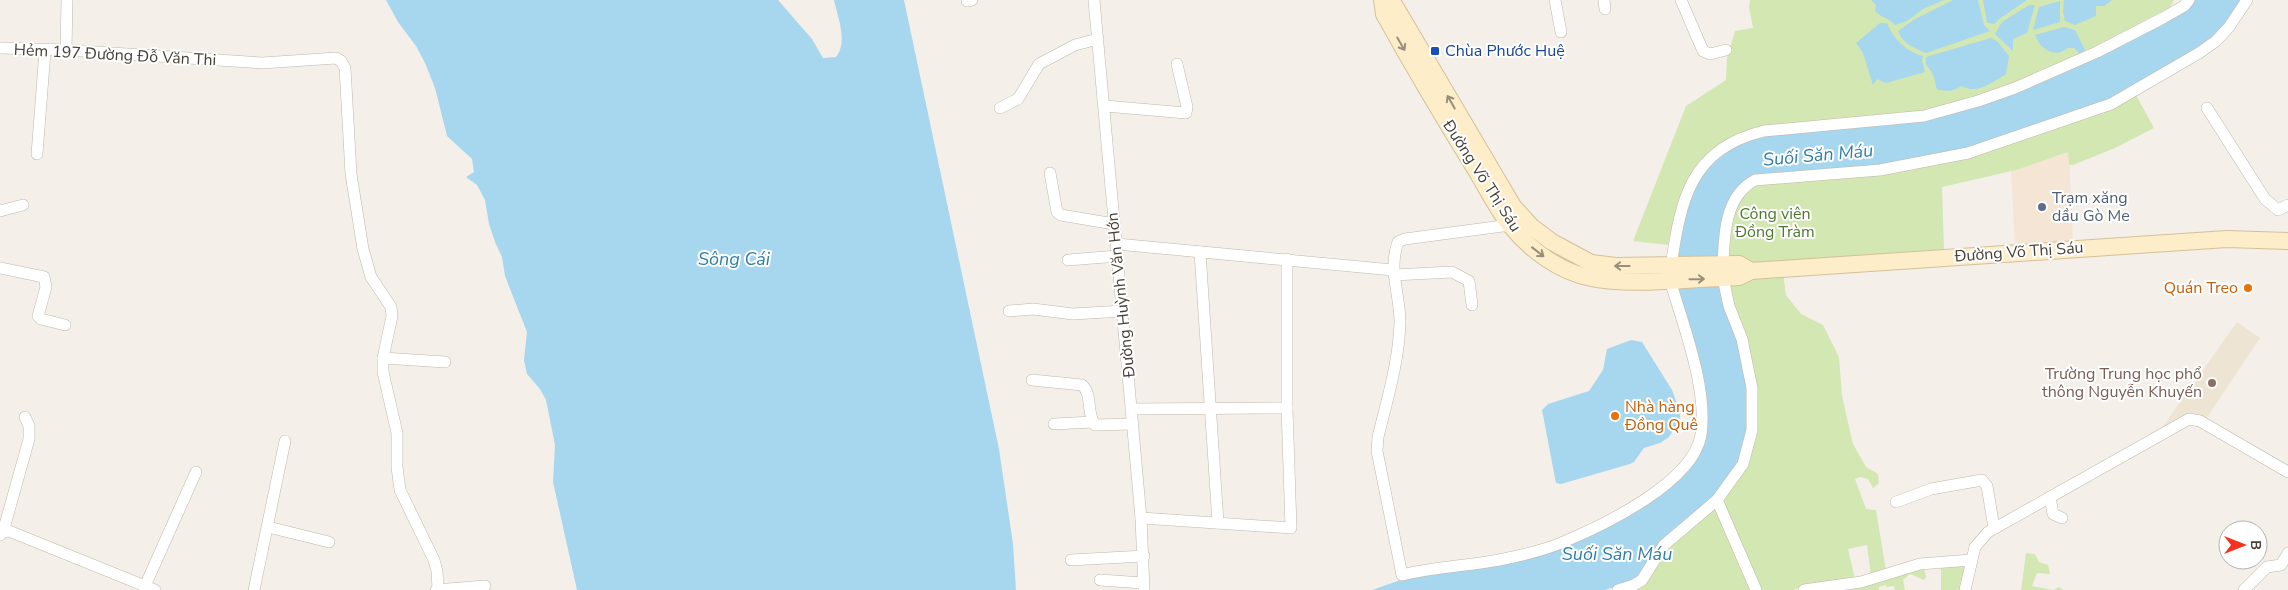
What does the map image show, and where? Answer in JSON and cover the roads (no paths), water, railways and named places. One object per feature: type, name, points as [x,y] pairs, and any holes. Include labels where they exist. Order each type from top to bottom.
[{"type":"main road","name":"Đường Võ Thị Sáu","points":[[1382,0],[1384,14],[1439,112],[1510,225],[1530,245],[1563,269],[1590,278],[1618,281],[1670,273],[1723,271],[1740,264],[1751,271],[2217,240],[2288,241]]},
{"type":"main road","name":"Đường Võ Thị Sáu","points":[[1387,0],[1395,6],[1513,206],[1532,227],[1564,250],[1591,263],[1670,273]]},
{"type":"street","points":[[66,50],[67,0]]},
{"type":"street","name":"Đường Huỳnh Văn Hớn","points":[[1094,0],[1132,409],[1144,556],[1144,586]]},
{"type":"street","points":[[1555,0],[1561,32]]},
{"type":"street","points":[[1681,0],[1703,50],[1710,54],[1726,50]]},
{"type":"street","points":[[1510,225],[1398,242],[1395,250],[1394,272],[1400,321],[1399,341],[1378,437],[1377,451],[1402,575],[1500,560],[1560,544],[1601,524],[1642,500],[1670,480],[1694,453],[1700,437],[1701,401],[1698,382],[1670,273],[1677,222],[1683,201],[1699,172],[1723,146],[1748,135],[1764,131],[1924,116],[1978,101],[2015,88],[2098,52],[2163,18],[2184,6],[2190,0]]},
{"type":"street","points":[[1618,590],[1634,585],[1642,580],[1664,545],[1717,500],[1743,464],[1752,430],[1753,412],[1746,353],[1739,328],[1729,306],[1723,271],[1725,233],[1732,206],[1738,193],[1748,184],[1764,178],[1896,168],[1968,153],[2111,104],[2199,53],[2216,41],[2230,27],[2247,0]]},
{"type":"street","points":[[1000,108],[1018,99],[1039,64],[1075,45],[1098,38]]},
{"type":"street","name":"Hẻm 197 Đường Đỗ Văn Thi","points":[[0,48],[45,51],[66,50],[230,62],[282,63],[336,58],[341,61],[344,68],[351,174],[363,249],[371,277],[392,307],[392,316],[383,358]]},
{"type":"street","points":[[37,154],[45,51]]},
{"type":"street","points":[[1105,106],[1186,113],[1187,108],[1177,64]]},
{"type":"street","points":[[2207,108],[2265,199],[2278,210],[2288,205]]},
{"type":"street","points":[[1050,172],[1057,212],[1061,215],[1114,224]]},
{"type":"street","points":[[0,211],[23,205]]},
{"type":"street","points":[[1117,244],[1288,259],[1394,272],[1457,274],[1469,281],[1472,305]]},
{"type":"street","points":[[1200,252],[1218,523]]},
{"type":"street","points":[[1068,260],[1118,256]]},
{"type":"street","points":[[1141,518],[1291,528],[1288,408],[1288,259]]},
{"type":"street","points":[[0,268],[44,277],[46,286],[38,316],[41,319],[65,325]]},
{"type":"street","points":[[1009,310],[1033,308],[1073,314],[1123,311]]},
{"type":"street","points":[[445,362],[383,358],[385,386],[397,432],[397,467],[400,490],[434,560],[438,571],[437,590],[485,586]]},
{"type":"street","points":[[1032,380],[1082,385],[1088,395],[1093,422]]},
{"type":"street","points":[[1132,409],[1288,408]]},
{"type":"street","points":[[2,533],[29,439],[29,426],[25,417]]},
{"type":"street","points":[[1965,590],[1977,542],[1994,528],[2190,419],[2200,421],[2288,472]]},
{"type":"street","points":[[1054,424],[1093,422],[1100,426],[1133,424]]},
{"type":"street","points":[[254,590],[285,441]]},
{"type":"street","points":[[2,533],[9,531],[150,588],[196,472]]},
{"type":"street","points":[[1896,502],[1938,487],[1982,480],[1987,486],[1994,528]]},
{"type":"street","points":[[2050,497],[2053,514],[2062,518]]},
{"type":"street","points":[[1717,500],[1756,590]]},
{"type":"street","points":[[268,527],[329,542]]},
{"type":"street","points":[[2244,590],[2267,567],[2281,565],[2288,553]]},
{"type":"street","points":[[1072,560],[1144,556]]},
{"type":"street","points":[[1804,590],[1861,582],[1920,564],[1971,560]]},
{"type":"street","points":[[1100,580],[1144,586]]},
{"type":"water","name":"Sông Cái","points":[[386,0],[778,0],[812,39],[823,58],[836,57],[840,51],[842,37],[834,0],[904,0],[999,449],[1013,544],[1016,590],[577,590],[553,482],[555,445],[546,400],[540,389],[527,374],[524,360],[527,332],[505,276],[502,257],[489,224],[485,200],[477,185],[466,177],[474,172],[472,159],[447,136],[435,88],[425,63]]},
{"type":"water","points":[[1871,0],[1944,0],[1923,9],[1907,21],[1895,25],[1875,11],[1876,5]]},
{"type":"water","points":[[1953,0],[1978,0],[1984,25],[1990,31],[1926,53],[1913,47],[1900,35],[1898,31],[1915,19]]},
{"type":"water","points":[[1983,0],[2027,0],[1994,24],[1987,23]]},
{"type":"water","points":[[2064,0],[2112,0],[2104,6],[2096,6],[2096,16],[2075,25],[2065,21],[2063,12]]},
{"type":"water","name":"Suối Săn Máu","points":[[2195,0],[2242,0],[2236,12],[2213,38],[2114,99],[1987,144],[1897,163],[1739,185],[1728,204],[1723,222],[1735,329],[1746,378],[1748,429],[1739,462],[1729,479],[1633,581],[1605,590],[1372,590],[1412,576],[1500,564],[1644,504],[1704,438],[1674,271],[1687,202],[1709,165],[1725,150],[1765,135],[1891,125],[1924,121],[1945,115],[2186,9]]},
{"type":"water","points":[[2060,1],[2060,22],[2033,30],[2039,7]]},
{"type":"water","points":[[2029,5],[2035,5],[2027,33],[2013,39],[2013,51],[1995,34],[2002,22]]},
{"type":"water","points":[[1880,23],[1887,23],[1901,44],[1923,56],[1922,61],[1925,72],[1886,83],[1877,79],[1873,85],[1863,53],[1856,43]]},
{"type":"water","points":[[2064,27],[2075,30],[2085,50],[2081,55],[2074,48],[2068,48],[2058,53],[2048,51],[2040,44],[2035,35]]},
{"type":"water","points":[[1991,38],[1997,41],[2009,56],[2006,74],[1990,84],[1979,88],[1974,89],[1962,86],[1951,91],[1938,90],[1932,72],[1927,65],[1926,57]]},
{"type":"water","points":[[1631,340],[1642,342],[1672,390],[1680,412],[1680,419],[1669,437],[1660,443],[1644,448],[1634,462],[1561,484],[1556,483],[1542,410],[1548,404],[1589,391],[1603,370],[1607,349]]},
{"type":"place","name":"Chùa Phước Huệ","points":[[1435,51]]},
{"type":"place","name":"Trạm xăng dầu Gò Me","points":[[2042,207]]},
{"type":"place","name":"Quán Treo","points":[[2248,288]]},
{"type":"place","name":"Trường Trung học phổ thông Nguyễn Khuyến","points":[[2212,383]]},
{"type":"place","name":"Nhà hàng Đồng Quê","points":[[1615,416]]},
{"type":"park label","name":"Công viên Đồng Tràm","points":[[1775,223]]}]
